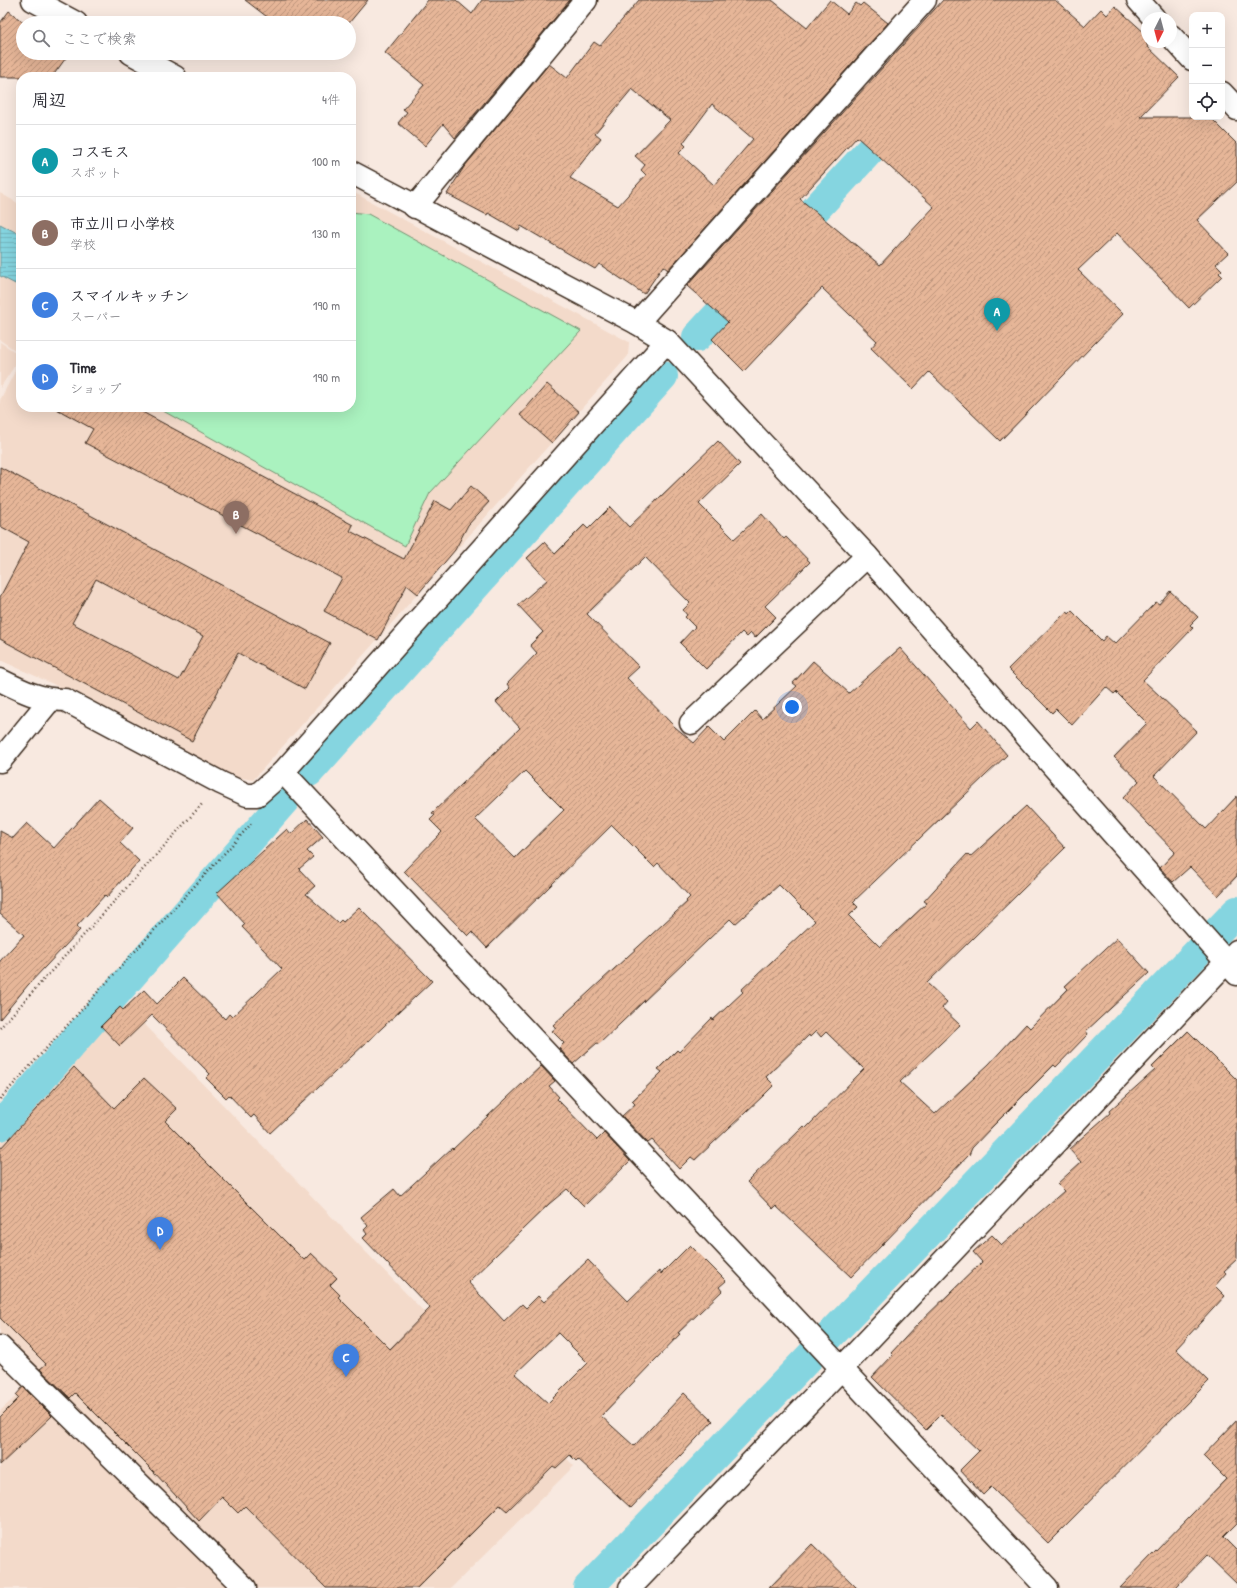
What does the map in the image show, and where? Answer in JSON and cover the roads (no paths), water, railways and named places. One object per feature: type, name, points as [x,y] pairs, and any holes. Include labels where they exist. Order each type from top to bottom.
[{"type":"street","points":[[33,0],[63,16]]},
{"type":"street","points":[[415,207],[586,0]]},
{"type":"street","points":[[638,323],[925,0]]},
{"type":"street","points":[[1138,0],[1149,12]]},
{"type":"street","points":[[1177,43],[1189,56]]},
{"type":"street","points":[[144,60],[166,72]]},
{"type":"street","points":[[1225,95],[1237,109]]},
{"type":"street","points":[[356,175],[638,323],[668,341],[867,556],[1201,933],[1229,960],[836,1363],[630,1588]]},
{"type":"street","points":[[0,680],[28,694],[50,700],[65,700],[221,783],[247,795],[257,795],[283,772],[668,341]]},
{"type":"street","points":[[691,723],[867,556]]},
{"type":"street","points":[[0,761],[50,700]]},
{"type":"street","points":[[283,772],[1047,1588]]},
{"type":"street","points":[[0,1347],[245,1588]]},
{"type":"water","points":[[0,224],[16,232],[16,284],[0,276]]},
{"type":"waterway","points":[[787,240],[898,120]]},
{"type":"waterway","points":[[697,337],[746,284]]},
{"type":"waterway","points":[[309,772],[663,376]]},
{"type":"waterway","points":[[0,1126],[284,801]]},
{"type":"waterway","points":[[588,1588],[1237,911]]},
{"type":"place","name":"コスモス","points":[[997,331]]},
{"type":"place","name":"市立川口小学校","points":[[236,534]]},
{"type":"place","name":"Time","points":[[160,1250]]},
{"type":"place","name":"スマイルキッチン","points":[[346,1377]]}]
